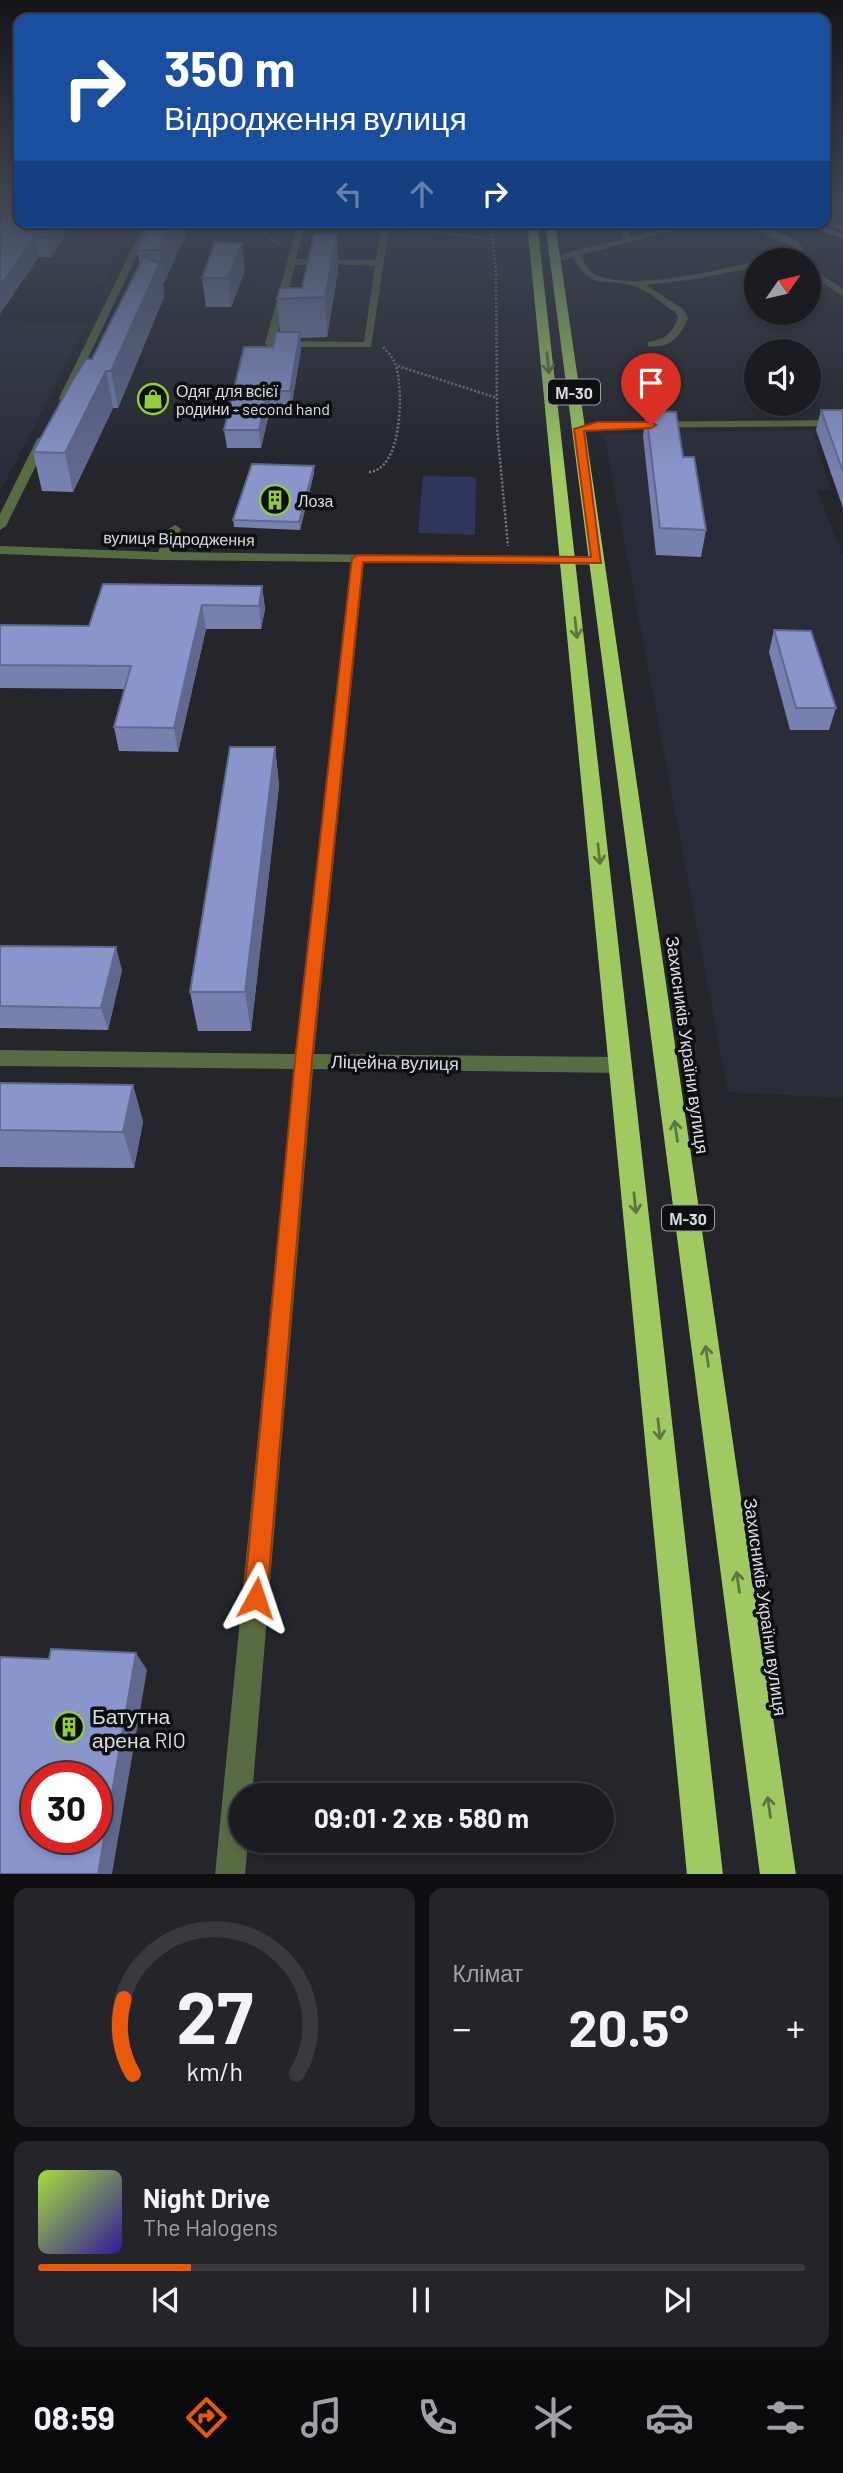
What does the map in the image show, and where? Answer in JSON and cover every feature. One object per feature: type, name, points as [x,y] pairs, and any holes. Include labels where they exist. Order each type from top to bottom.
[{"type":"highway","name":"М-30","points":[[540,295],[705,1874]]},
{"type":"highway","name":"Захисників України вулиця","points":[[560,295],[778,1874]]},
{"type":"street","points":[[61,403],[113,295]]},
{"type":"street","points":[[282,295],[270,344],[368,345],[375,295]]},
{"type":"street","points":[[651,344],[664,344],[672,338],[683,318],[680,311],[655,295]]},
{"type":"street","points":[[579,429],[597,425],[843,424]]},
{"type":"street","points":[[0,526],[49,428]]},
{"type":"street","points":[[163,556],[175,528]]},
{"type":"street","name":"вулиця Відродження","points":[[0,550],[163,556],[597,561]]},
{"type":"street","points":[[230,1874],[304,1060],[358,558]]},
{"type":"street","points":[[453,575],[454,559]]},
{"type":"street","name":"Ліцейна вулиця","points":[[0,1058],[621,1065]]},
{"type":"path","points":[[495,295],[497,398],[509,560]]},
{"type":"path","points":[[368,345],[388,350],[397,365],[400,386],[395,439],[386,463],[380,470],[369,472]]},
{"type":"path","points":[[397,365],[497,398]]},
{"type":"shaded area","points":[[0,321],[87,324],[0,492]]},
{"type":"shaded area","points":[[811,430],[831,490],[817,491],[843,555],[843,1098],[728,1092],[604,434]]},
{"type":"shaded area","points":[[423,476],[476,477],[475,535],[418,533]]},
{"type":"building","points":[[124,295],[145,295],[111,371],[106,371],[65,453],[33,452],[86,359],[92,359]]},
{"type":"building","points":[[278,295],[325,295],[325,297],[277,299]]},
{"type":"building","points":[[276,332],[300,332],[290,391],[268,391],[259,430],[224,430],[244,347],[273,347]]},
{"type":"building","points":[[821,410],[843,410],[843,472]]},
{"type":"building","points":[[646,411],[676,412],[683,457],[694,457],[706,530],[660,528]]},
{"type":"building","name":"Лоза","points":[[252,464],[314,466],[299,522],[233,520]]},
{"type":"building","points":[[103,584],[262,586],[259,606],[202,605],[174,728],[114,727],[131,666],[0,665],[0,625],[89,626]]},
{"type":"building","points":[[774,630],[811,631],[836,708],[796,708]]},
{"type":"building","points":[[230,747],[275,747],[245,992],[190,992]]},
{"type":"building","points":[[0,946],[116,947],[101,1008],[0,1006]]},
{"type":"building","points":[[0,1083],[133,1085],[123,1132],[0,1130]]},
{"type":"building","name":"Батутна арена RIO","points":[[51,1649],[136,1653],[112,1793],[112,1762],[21,1762],[21,1853],[102,1853],[98,1874],[0,1874],[0,1657],[49,1659]]},
{"type":"place","name":"Одяг для всієї родини - second hand","points":[[153,399]]},
{"type":"place","name":"Лоза","points":[[275,500]]},
{"type":"place","name":"Батутна арена RIO","points":[[69,1727]]},
{"type":"route","points":[[256,1598],[304,1060],[358,558],[597,561],[579,429],[597,425],[651,425]]}]
